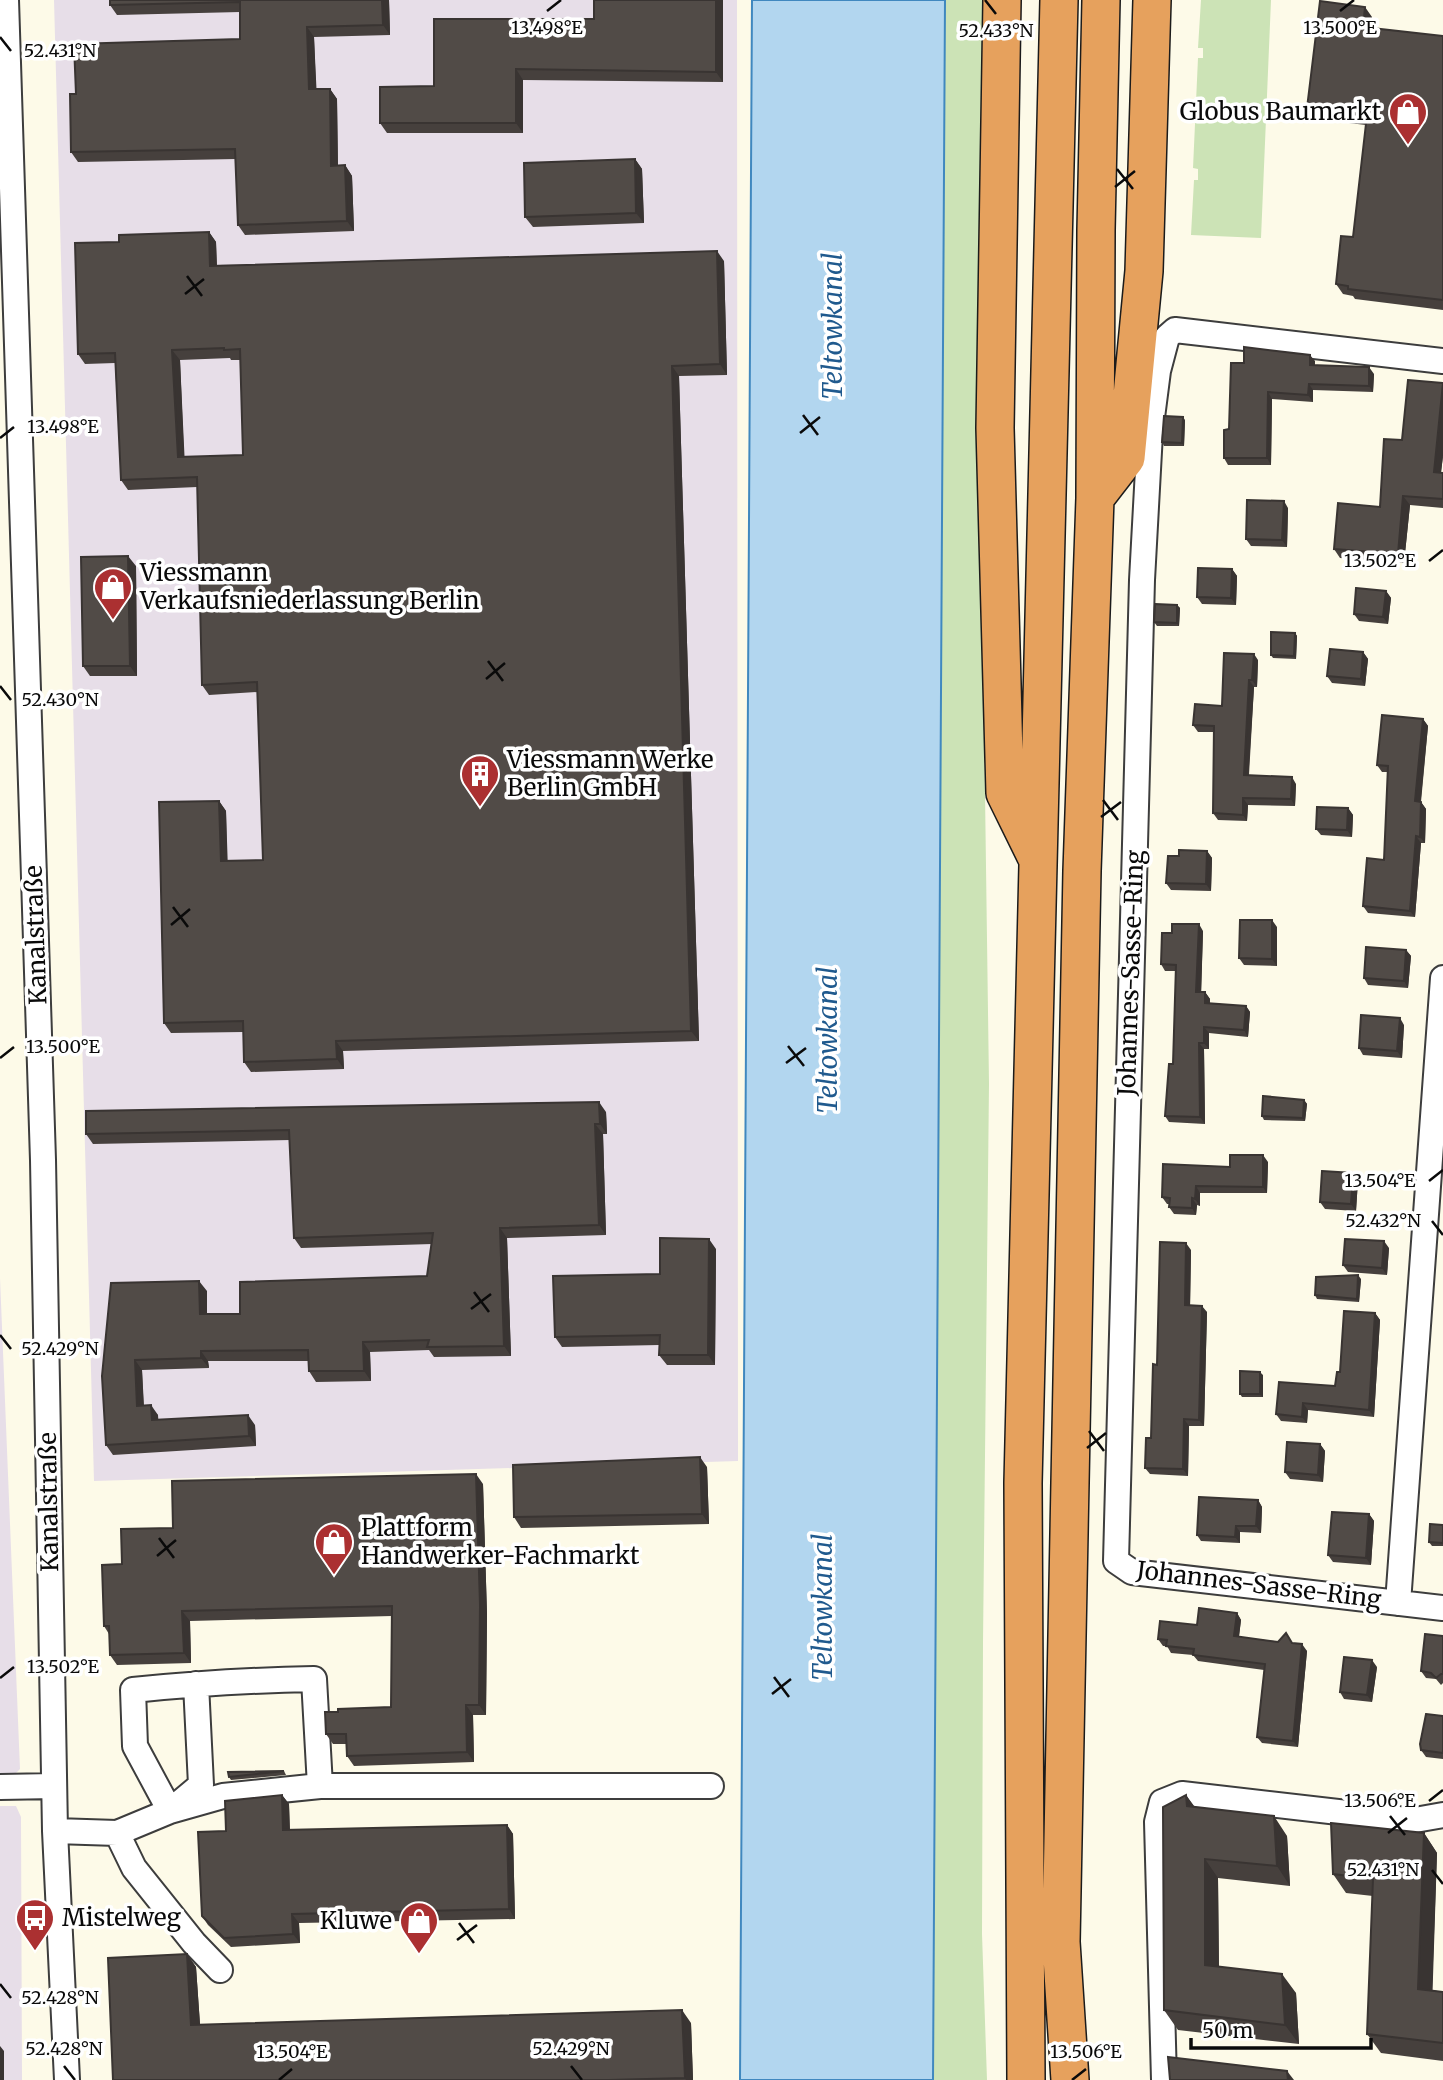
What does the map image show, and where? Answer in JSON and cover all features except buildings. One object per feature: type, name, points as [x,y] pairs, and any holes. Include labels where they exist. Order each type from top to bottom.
[{"type":"highway","points":[[1002,0],[995,428],[1005,793],[1038,860]]},
{"type":"highway","points":[[1026,2080],[1023,1483],[1059,0]]},
{"type":"highway","points":[[1070,2080],[1061,1942],[1082,915],[1095,498],[1096,230],[1101,0]]},
{"type":"highway","points":[[1095,498],[1126,458],[1144,271],[1152,0]]},
{"type":"street","name":"Kanalstraße","points":[[6,0],[42,1107],[55,1831],[67,2080]]},
{"type":"street","name":"Johannes-Sasse-Ring","points":[[1443,361],[1175,330],[1167,337],[1158,371],[1150,433],[1142,580],[1116,1561],[1132,1572],[1443,1608]]},
{"type":"street","name":"Johannes-Sasse-Ring","points":[[1398,1603],[1443,978]]},
{"type":"street","points":[[170,1811],[135,1746],[133,1690],[257,1679],[314,1679],[320,1786]]},
{"type":"street","points":[[170,1811],[201,1785],[196,1684]]},
{"type":"street","points":[[0,1787],[54,1786]]},
{"type":"street","points":[[55,1831],[117,1833],[170,1811],[223,1796],[320,1786],[711,1786]]},
{"type":"street","points":[[1164,2080],[1157,1822],[1162,1802],[1182,1794],[1399,1819],[1415,1820],[1443,1815]]},
{"type":"street","points":[[117,1833],[134,1868],[194,1943],[220,1970]]},
{"type":"shaded area","points":[[54,0],[737,0],[738,1461],[94,1481]]},
{"type":"shaded area","points":[[0,1278],[20,1769],[15,1774],[0,1774]]},
{"type":"shaded area","points":[[0,1806],[16,1806],[21,1817],[22,2080],[0,2080]]},
{"type":"green space","points":[[945,0],[988,0],[981,503],[989,1084],[982,1934],[987,2080],[933,2080]]},
{"type":"green space","points":[[1201,0],[1271,0],[1261,238],[1191,235],[1194,180],[1198,180],[1198,169],[1193,168],[1198,58],[1203,58],[1203,48],[1198,48]]},
{"type":"water","name":"Teltowkanal","points":[[752,0],[945,0],[933,2080],[740,2080]]},
{"type":"place","name":"Globus Baumarkt","points":[[1408,146]]},
{"type":"place","name":"Viessmann Verkaufsniederlassung Berlin","points":[[113,621]]},
{"type":"place","name":"Viessmann Werke Berlin GmbH","points":[[480,808]]},
{"type":"place","name":"Plattform Handwerker-Fachmarkt","points":[[334,1576]]},
{"type":"place","name":"Mistelweg","points":[[35,1952]]},
{"type":"place","name":"Kluwe","points":[[419,1955]]}]
